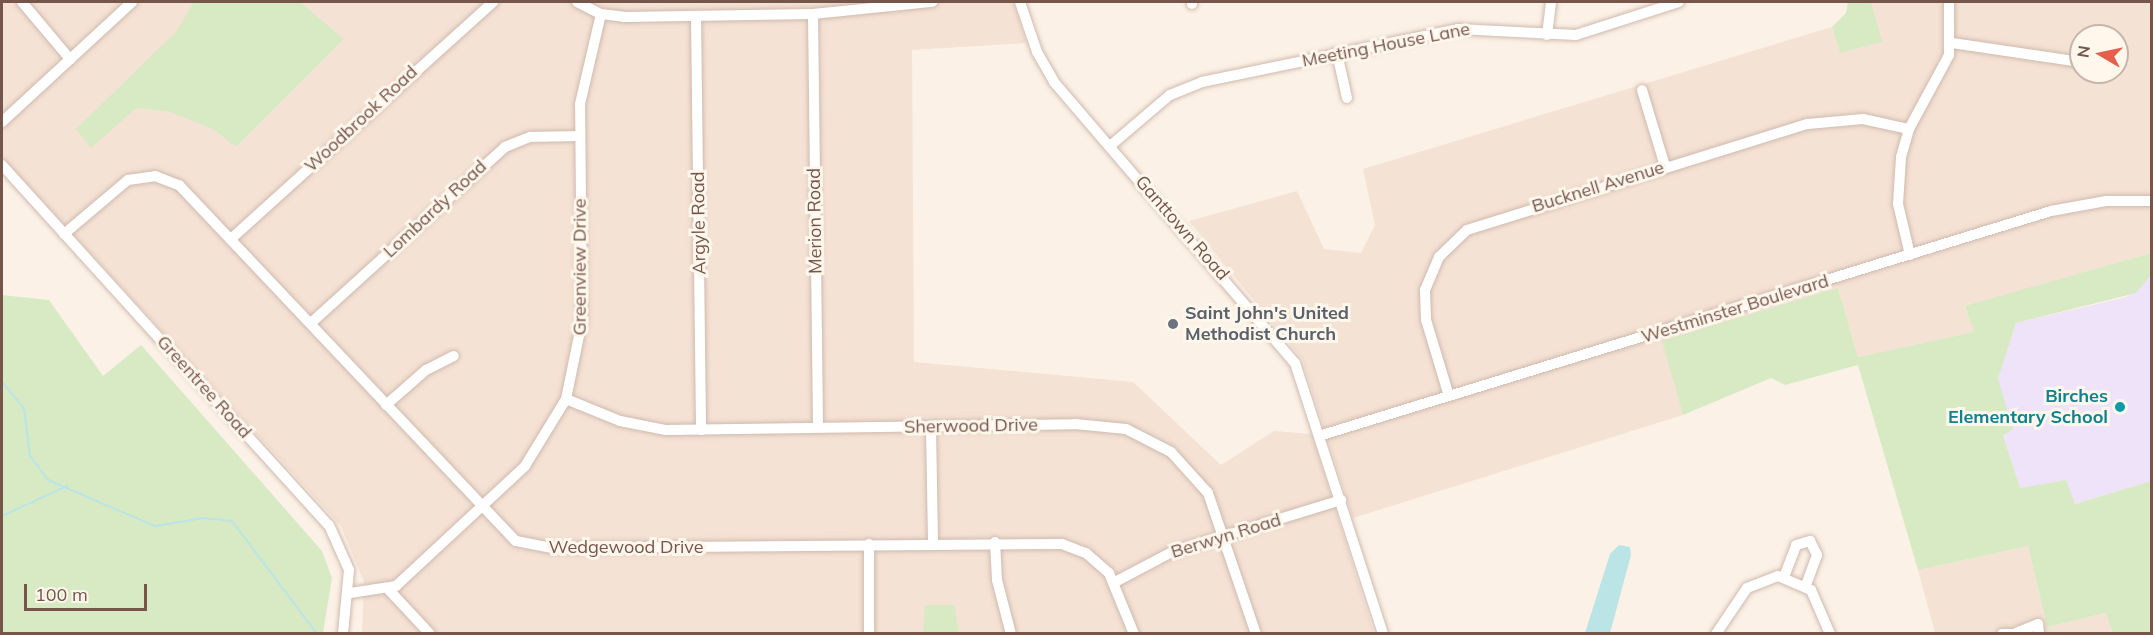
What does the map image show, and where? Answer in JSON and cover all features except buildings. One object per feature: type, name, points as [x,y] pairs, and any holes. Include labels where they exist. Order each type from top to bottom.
[{"type":"street","points":[[22,2],[70,59]]},
{"type":"street","points":[[2,122],[132,2]]},
{"type":"street","name":"Woodbrook Road","points":[[232,238],[492,2]]},
{"type":"street","points":[[577,2],[601,14],[696,16],[813,14],[932,2]]},
{"type":"street","name":"Ganttown Road","points":[[1020,2],[1045,68],[1286,347],[1322,435],[1383,633]]},
{"type":"street","points":[[1547,35],[1551,2]]},
{"type":"street","name":"Meeting House Lane","points":[[1110,146],[1184,88],[1466,28],[1547,35],[1582,34],[1679,2]]},
{"type":"street","points":[[1910,255],[1898,188],[1909,129],[1942,74],[1952,43],[1949,2]]},
{"type":"street","name":"Greenview Drive","points":[[390,590],[481,509],[533,456],[566,399],[582,321],[578,136],[581,92],[601,14]]},
{"type":"street","name":"Merion Road","points":[[813,14],[818,427]]},
{"type":"street","name":"Argyle Road","points":[[696,16],[701,430]]},
{"type":"street","points":[[1952,43],[2069,60]]},
{"type":"street","points":[[1337,54],[1347,98]]},
{"type":"street","points":[[1642,90],[1665,166]]},
{"type":"street","name":"Bucknell Avenue","points":[[1449,396],[1424,300],[1434,266],[1452,241],[1482,223],[1665,166],[1827,120],[1863,119],[1909,129]]},
{"type":"street","name":"Lombardy Road","points":[[311,324],[505,147],[530,137],[578,136]]},
{"type":"street","name":"Greentree Road","points":[[2,165],[329,525],[347,560],[350,593],[343,633]]},
{"type":"street","name":"Wedgewood Drive","points":[[64,234],[121,183],[155,176],[187,191],[508,536],[542,548],[933,542],[995,542],[1070,546],[1095,559],[1115,582],[1134,633]]},
{"type":"street","name":"Westminster Boulevard","points":[[1322,435],[2073,206],[2151,201]]},
{"type":"street","points":[[386,405],[417,376],[454,356]]},
{"type":"street","name":"Sherwood Drive","points":[[566,399],[647,428],[701,430],[1083,424],[1138,434],[1192,472],[1214,504],[1256,633]]},
{"type":"street","points":[[931,427],[933,542]]},
{"type":"street","name":"Berwyn Road","points":[[1115,582],[1156,558],[1341,500]]},
{"type":"street","points":[[1784,577],[1796,545],[1810,541],[1817,555],[1806,586]]},
{"type":"street","points":[[995,542],[997,580],[1011,633]]},
{"type":"street","points":[[869,633],[870,544]]},
{"type":"street","points":[[1716,633],[1747,588],[1784,577],[1806,586],[1819,601],[1830,633]]},
{"type":"street","points":[[350,593],[390,590],[430,633]]},
{"type":"street","points":[[2012,633],[2038,624],[2039,633]]},
{"type":"shaded area","points":[[2,2],[1014,2],[1026,43],[912,50],[914,362],[1133,382],[1221,465],[1274,431],[1312,434],[1374,633],[362,633],[364,582],[341,526],[2,157]]},
{"type":"shaded area","points":[[1871,2],[2151,2],[2151,253],[1965,307],[1975,332],[1858,357],[1838,288],[1663,341],[1683,415],[1353,518],[1302,359],[1189,221],[1297,191],[1324,249],[1361,253],[1375,225],[1363,169],[1832,27],[1840,53],[1881,42]]},
{"type":"shaded area","points":[[2151,275],[2151,481],[2074,504],[2066,480],[2020,489],[2003,434],[1998,379],[2016,323],[2127,297]]},
{"type":"shaded area","points":[[2028,546],[2047,627],[2107,613],[2113,633],[1935,633],[1918,570]]},
{"type":"green space","points":[[194,2],[300,2],[344,39],[236,147],[213,129],[168,111],[136,108],[91,148],[76,129],[176,32]]},
{"type":"green space","points":[[1848,2],[1871,2],[1882,42],[1840,53],[1832,27],[1846,13]]},
{"type":"green space","points":[[2151,253],[2151,275],[2136,293],[2016,323],[1998,379],[2013,429],[2003,435],[2020,488],[2066,480],[2075,504],[2151,481],[2151,633],[2113,633],[2106,613],[2047,627],[2028,546],[1918,570],[1858,365],[1785,385],[1771,378],[1683,415],[1662,341],[1838,288],[1858,357],[1974,332],[1965,306]]},
{"type":"green space","points":[[2,295],[49,300],[103,376],[141,345],[322,551],[332,578],[323,633],[2,633]]},
{"type":"green space","points":[[925,605],[954,605],[959,633],[923,633]]},
{"type":"water","points":[[1619,545],[1630,547],[1631,555],[1610,633],[1585,633],[1610,554]]},
{"type":"waterway","points":[[2,382],[24,408],[30,456],[48,480],[155,526],[203,518],[232,521],[317,634]]},
{"type":"waterway","points":[[2,516],[67,486]]},
{"type":"place","name":"Saint John's United Methodist Church","points":[[1173,324]]},
{"type":"place","name":"Birches Elementary School","points":[[2120,407]]}]
